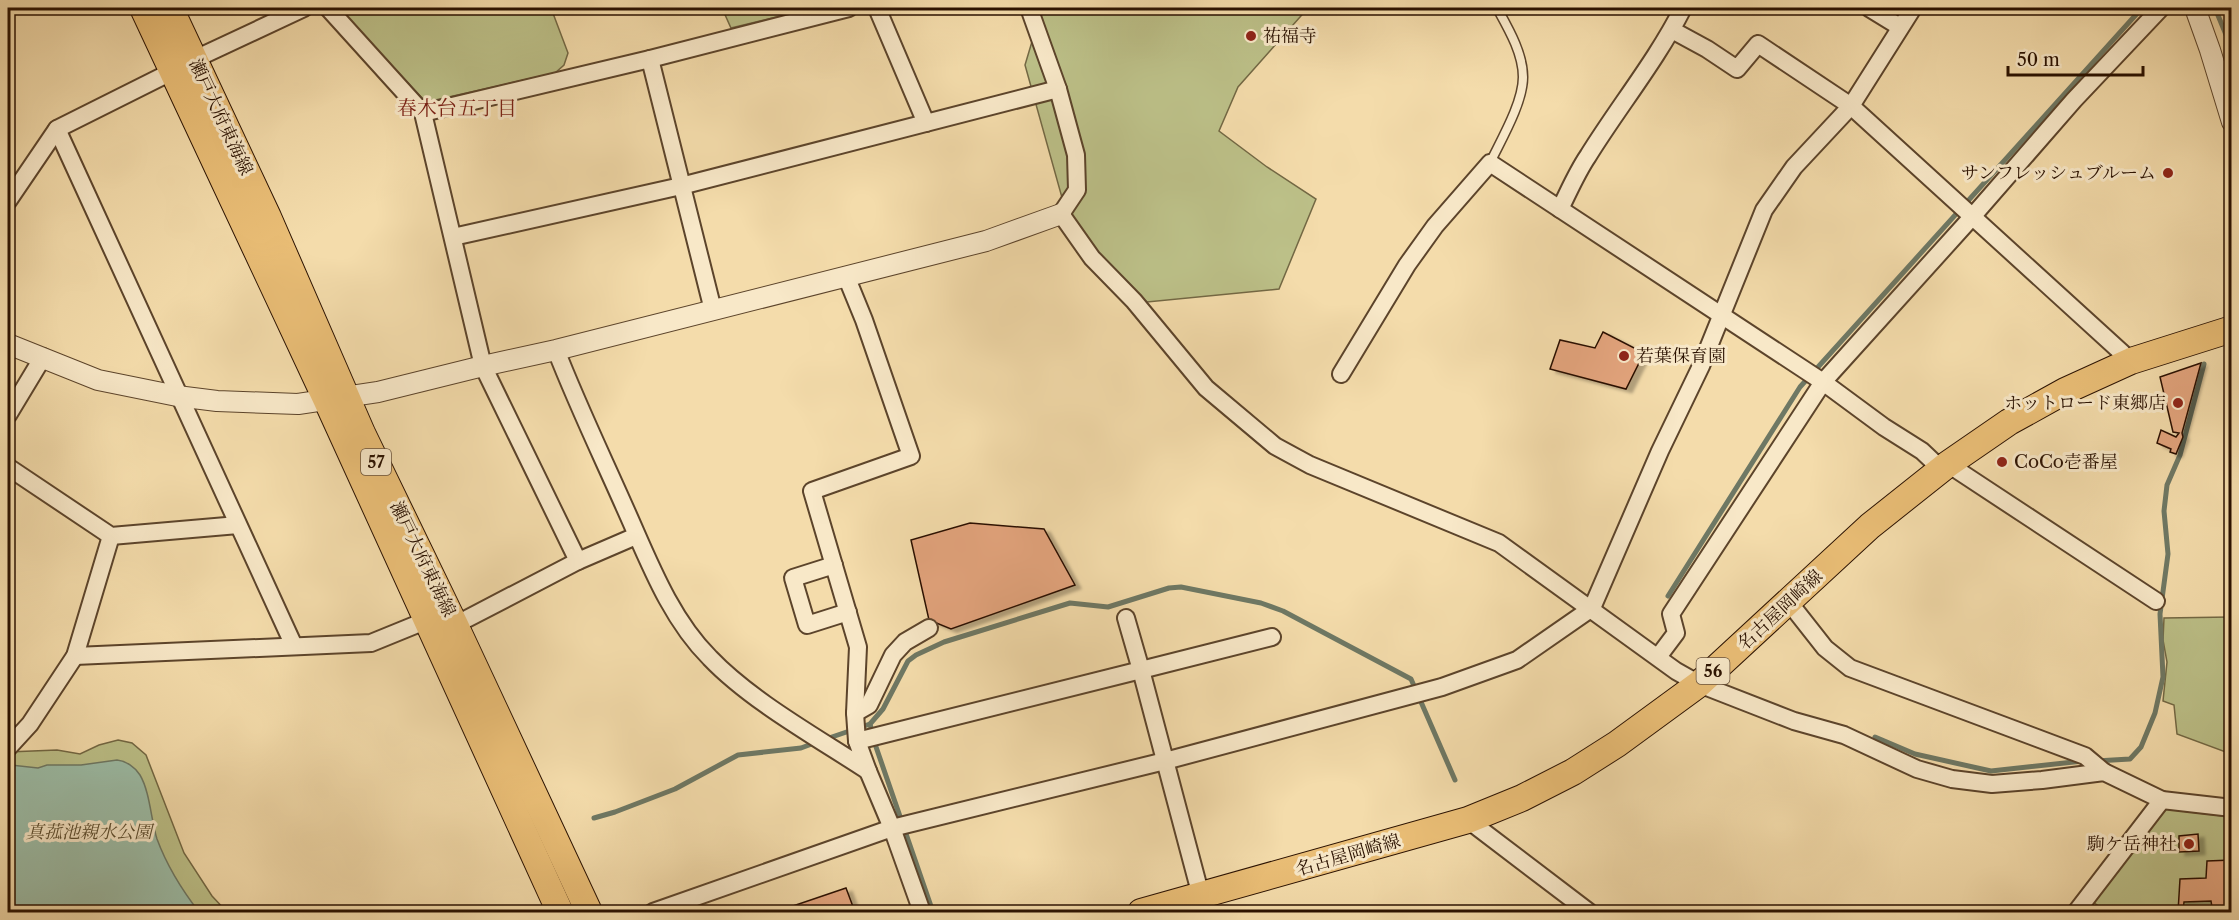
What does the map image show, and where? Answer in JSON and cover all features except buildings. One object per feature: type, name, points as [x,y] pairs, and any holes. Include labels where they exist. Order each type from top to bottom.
[{"type":"main road","name":"瀬戸大府東海線","points":[[142,8],[184,65]]},
{"type":"main road","name":"瀬戸大府東海線","points":[[170,8],[184,65],[336,399],[425,621],[560,912]]},
{"type":"main road","name":"名古屋岡崎線","points":[[1141,912],[1468,820],[1522,798],[1574,772],[1617,744],[1699,684],[1870,526],[1944,466],[2008,422],[2131,361],[2232,329]]},
{"type":"main road","name":"瀬戸大府東海線","points":[[336,399],[455,625],[589,912]]},
{"type":"street","points":[[8,201],[57,129],[304,8]]},
{"type":"street","points":[[328,8],[423,113],[483,366],[578,561]]},
{"type":"street","points":[[423,113],[650,59],[849,8]]},
{"type":"street","points":[[877,8],[926,123]]},
{"type":"street","points":[[8,344],[98,380],[177,396],[217,401],[297,404],[336,399],[556,350],[986,240],[1061,214],[1077,190],[1076,155],[1058,89],[1029,8]]},
{"type":"street","points":[[1560,209],[1587,157],[1641,79],[1683,8]]},
{"type":"street","points":[[1869,8],[1900,27]]},
{"type":"street","points":[[653,912],[892,828],[1165,761],[1442,687],[1517,660],[1592,608],[1660,450],[1701,366],[1764,210],[1794,167],[1851,106],[1913,8]]},
{"type":"street","points":[[1658,657],[1676,633],[1671,614],[1822,382],[1972,217],[2074,100],[2161,8]]},
{"type":"street","points":[[2195,8],[2232,122]]},
{"type":"street","points":[[1672,30],[1737,69],[1758,44],[1851,106],[2131,361]]},
{"type":"street","points":[[650,59],[713,310]]},
{"type":"street","points":[[453,237],[681,186],[1058,89]]},
{"type":"street","points":[[57,129],[177,396],[294,646]]},
{"type":"street","points":[[1341,374],[1407,265],[1435,226],[1490,164],[1822,382],[1922,452],[2156,601]]},
{"type":"street","points":[[1061,214],[1092,258],[1134,301],[1206,388],[1275,446],[1310,465],[1499,543],[1592,608],[1676,671],[1699,684],[1794,721],[1844,735],[1917,769],[1952,778],[1992,784],[2104,772]]},
{"type":"street","points":[[846,276],[864,320],[911,456],[812,491],[858,647],[855,713],[857,741],[892,828],[922,912]]},
{"type":"street","points":[[556,350],[636,536],[678,615],[710,658],[771,707],[868,771]]},
{"type":"street","points":[[8,415],[43,357]]},
{"type":"street","points":[[8,467],[111,536],[238,525]]},
{"type":"street","points":[[10,742],[30,724],[75,656],[111,536]]},
{"type":"street","points":[[455,625],[578,561],[636,536]]},
{"type":"street","points":[[834,565],[793,578],[807,625],[848,612]]},
{"type":"street","points":[[1788,601],[1825,648],[1850,668],[2085,756],[2104,772],[2162,800],[2232,808]]},
{"type":"street","points":[[1126,618],[1202,896]]},
{"type":"street","points":[[75,656],[371,643],[425,621]]},
{"type":"street","points":[[855,713],[869,705],[893,655],[905,642],[929,628]]},
{"type":"street","points":[[857,741],[1272,637]]},
{"type":"street","points":[[2076,912],[2162,800]]},
{"type":"street","points":[[1468,820],[1589,912]]},
{"type":"lane","points":[[1490,164],[1517,102],[1523,79],[1518,55],[1498,8]]},
{"type":"green space","points":[[338,8],[551,8],[568,53],[564,65],[555,73],[431,101],[422,98]]},
{"type":"green space","points":[[722,8],[813,8],[731,28]]},
{"type":"green space","points":[[1042,8],[1308,8],[1238,87],[1219,131],[1267,167],[1316,199],[1279,289],[1147,302],[1113,272],[1066,212],[1025,65]]},
{"type":"green space","points":[[2232,617],[2231,754],[2177,734],[2174,705],[2163,701],[2167,662],[2163,640],[2164,618]]},
{"type":"green space","name":"真菰池親水公園","points":[[118,740],[132,743],[146,755],[184,853],[212,896],[227,912],[8,912],[8,752],[57,750],[80,754],[99,745]]},
{"type":"green space","points":[[2166,809],[2231,817],[2231,912],[2106,912],[2092,901],[2113,872]]},
{"type":"shaded area","name":"真菰池親水公園","points":[[117,760],[130,765],[140,775],[146,790],[157,839],[165,859],[199,912],[19,912],[8,907],[8,769],[11,765],[38,768],[47,765],[81,765]]},
{"type":"waterway","points":[[1668,596],[1800,387],[2142,8]]},
{"type":"waterway","points":[[2215,8],[2229,42],[2232,56]]},
{"type":"waterway","points":[[2096,761],[2130,759],[2141,747],[2155,713],[2163,677],[2160,614],[2168,554],[2164,511],[2167,485],[2180,455],[2204,364]]},
{"type":"waterway","points":[[933,912],[870,724],[883,709],[908,661],[916,655],[944,642],[1070,603],[1108,607],[1169,588],[1181,587],[1261,603],[1283,611],[1411,679],[1455,780]]},
{"type":"waterway","points":[[826,739],[870,724]]},
{"type":"waterway","points":[[1875,737],[1915,754],[1991,771],[2083,761]]},
{"type":"waterway","points":[[594,818],[675,789],[738,755],[801,748],[817,742]]},
{"type":"place","name":"祐福寺","points":[[1251,36]]},
{"type":"place","name":"サンフレッシュブルーム","points":[[2168,173]]},
{"type":"place","name":"若葉保育園","points":[[1624,356]]},
{"type":"place","name":"ホットロード東郷店","points":[[2178,403]]},
{"type":"place","name":"CoCo壱番屋","points":[[2002,462]]},
{"type":"place","name":"駒ケ岳神社","points":[[2189,844]]},
{"type":"district","name":"春木台五丁目","points":[[457,108]]}]
